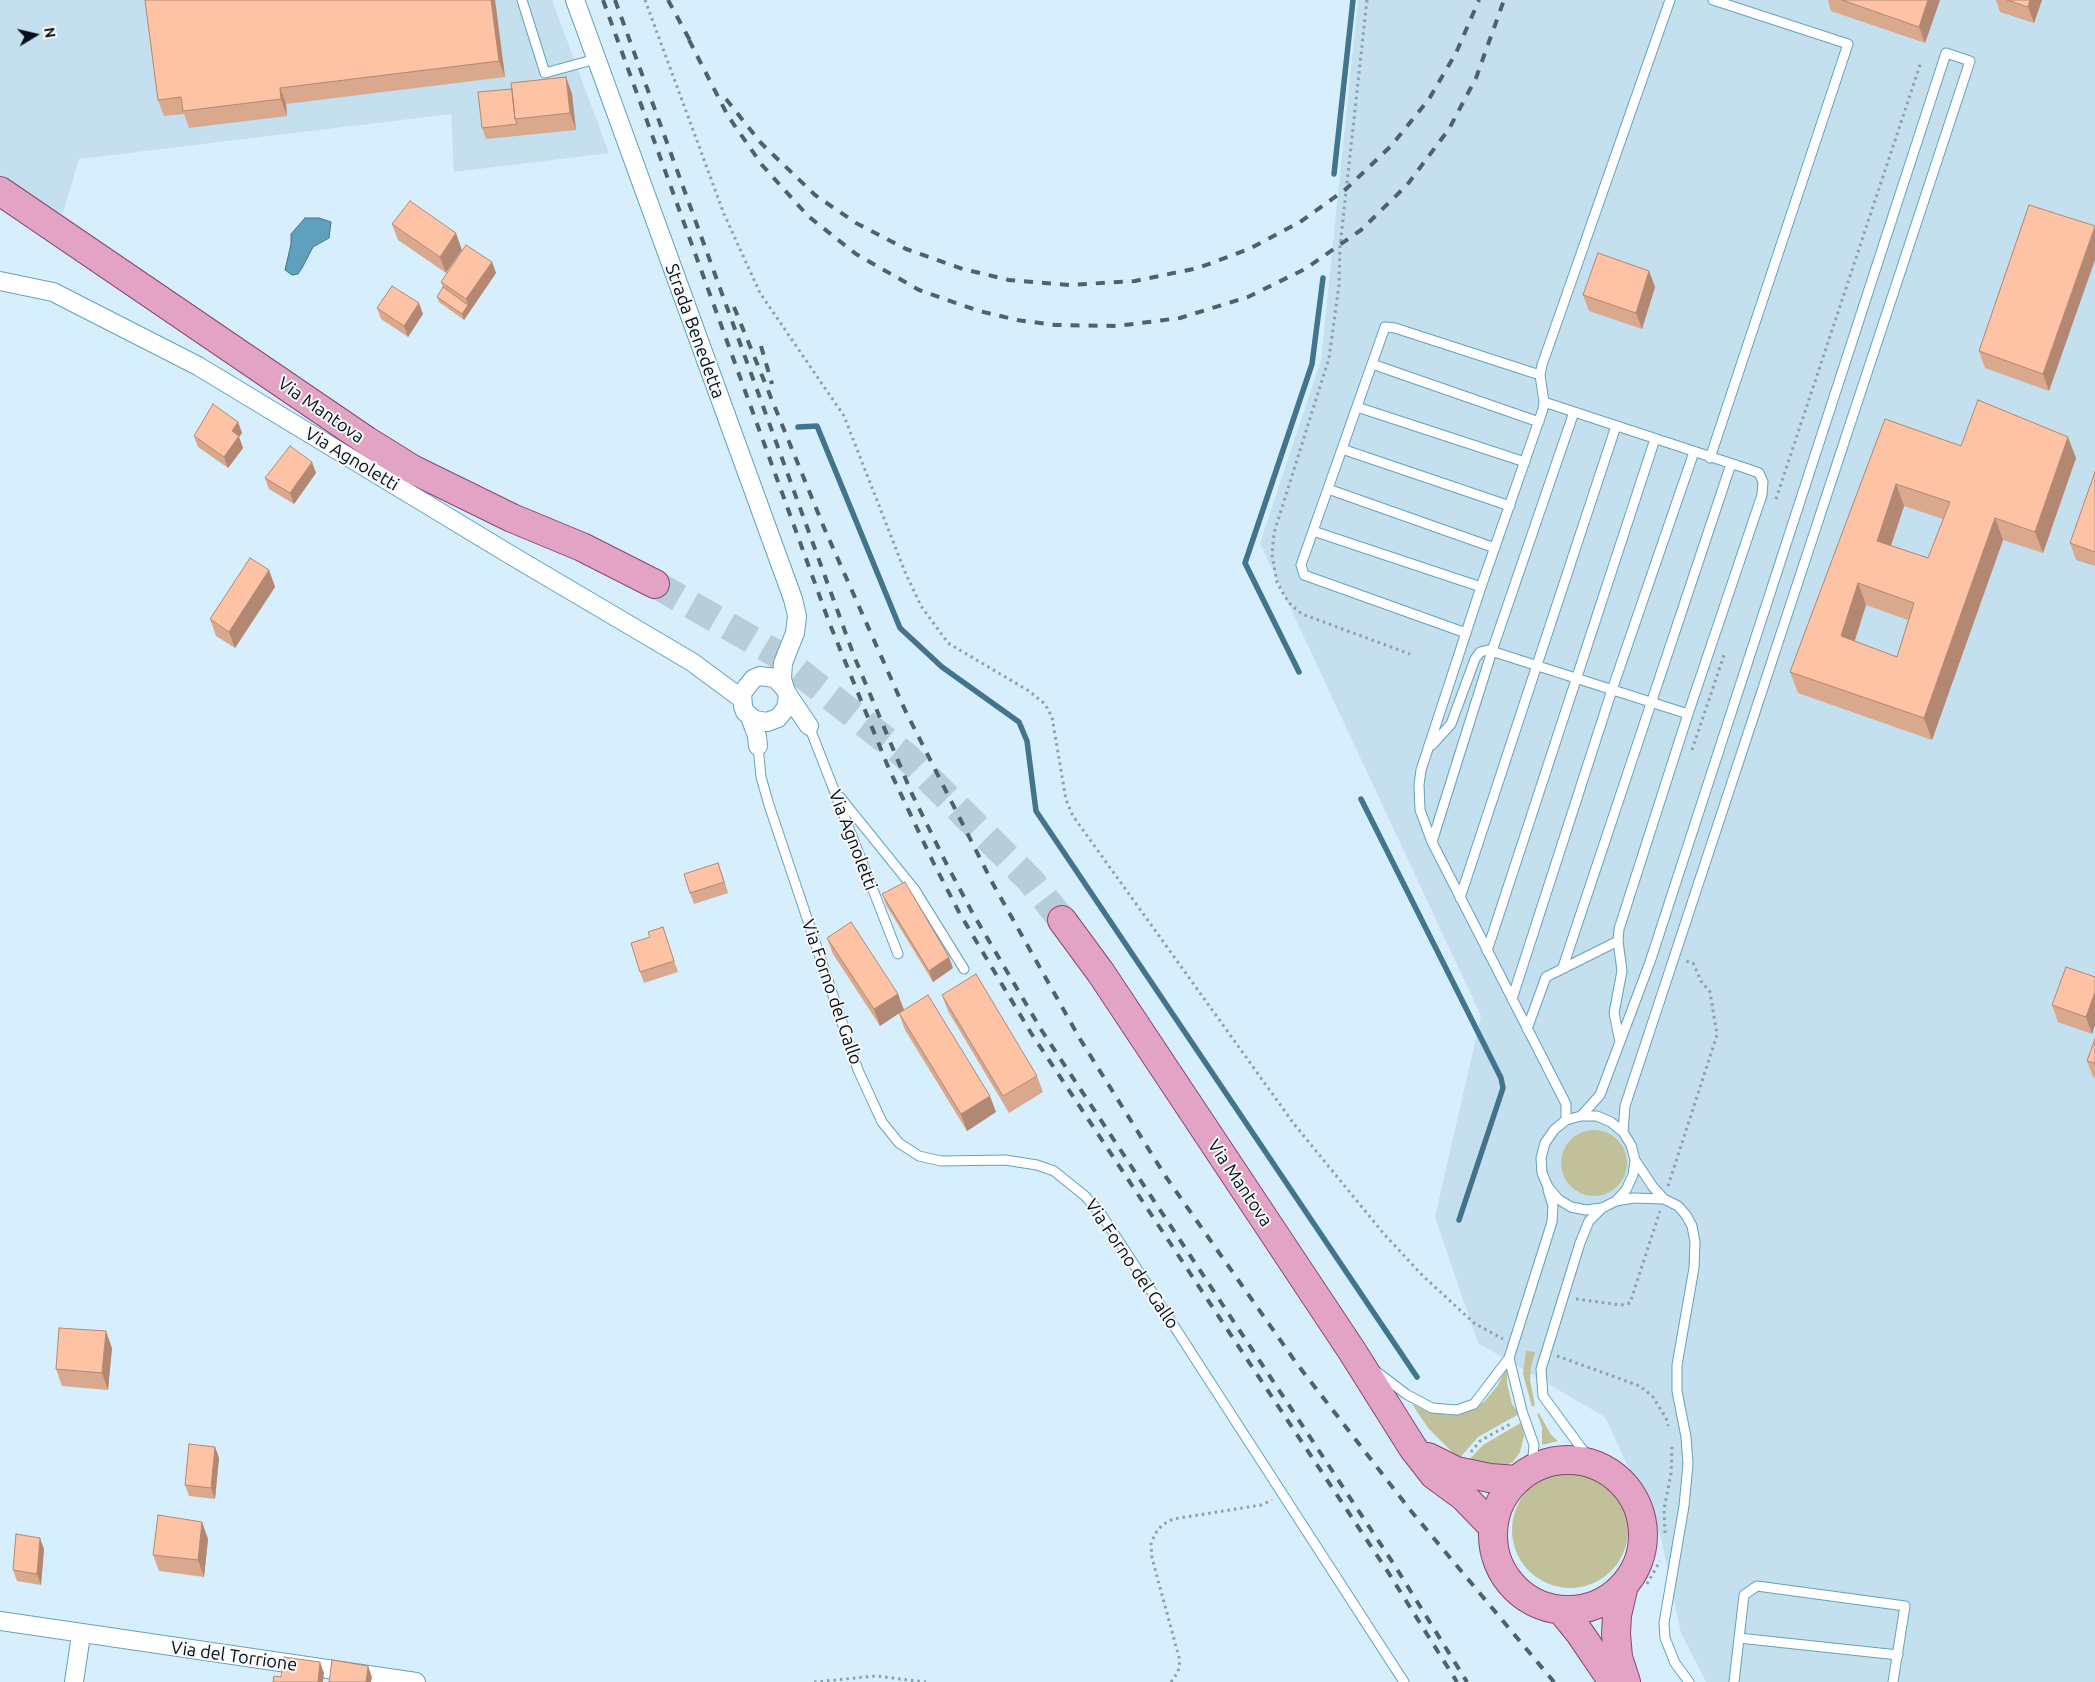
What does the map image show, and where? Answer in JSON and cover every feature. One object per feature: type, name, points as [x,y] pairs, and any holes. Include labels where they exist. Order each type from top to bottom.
[{"type":"main road","name":"Via Mantova","points":[[3,195],[367,441],[412,469],[512,518],[582,547],[655,584]]},
{"type":"main road","name":"Via Mantova","points":[[1062,920],[1101,973],[1352,1351],[1413,1448],[1434,1475],[1464,1497],[1493,1526]]},
{"type":"main road","name":"Via Mantova","points":[[1413,1448],[1456,1471],[1490,1478],[1524,1474],[1562,1460],[1593,1464],[1619,1479],[1628,1490],[1641,1516],[1643,1546],[1633,1573],[1634,1586],[1617,1615],[1618,1656],[1626,1682]]},
{"type":"main road","name":"Via Mantova","points":[[1524,1474],[1506,1493],[1497,1509],[1493,1526],[1495,1552],[1505,1576],[1515,1589],[1529,1600],[1544,1607],[1561,1610],[1579,1610],[1596,1605],[1634,1586]]},
{"type":"main road","points":[[1561,1610],[1579,1632],[1613,1682]]},
{"type":"street","name":"Strada Benedetta","points":[[575,0],[793,599],[797,616],[794,633],[783,663],[782,678],[786,692]]},
{"type":"street","name":"Via Agnoletti","points":[[0,281],[53,292],[198,366],[514,558],[692,662],[742,699],[745,712],[750,717]]},
{"type":"street","name":"Via Agnoletti","points":[[692,662],[728,677],[775,678],[809,726]]},
{"type":"street","points":[[742,699],[745,688],[757,678],[783,663]]},
{"type":"street","points":[[750,717],[767,722],[783,714],[786,708],[786,692]]},
{"type":"street","points":[[783,714],[809,726]]},
{"type":"street","name":"Via Forno del Gallo","points":[[750,717],[757,736],[758,746]]},
{"type":"street","name":"Via Forno del Gallo","points":[[758,746],[767,722]]},
{"type":"street","name":"Via del Torrione","points":[[0,1621],[81,1635],[416,1682]]},
{"type":"street","points":[[74,1682],[81,1635]]},
{"type":"lane","points":[[522,0],[545,73],[596,59]]},
{"type":"lane","points":[[1566,1120],[1566,1104],[1432,842],[1422,820],[1418,797],[1421,770],[1544,402],[1540,375],[1670,0]]},
{"type":"lane","points":[[1710,458],[1848,44],[1713,0]]},
{"type":"lane","points":[[1581,1116],[1600,1095],[1650,962],[1946,53],[1970,61],[1625,1106],[1624,1132]]},
{"type":"lane","points":[[1466,633],[1304,575],[1301,565],[1385,327],[1395,328],[1540,375]]},
{"type":"lane","points":[[1372,364],[1538,422]]},
{"type":"lane","points":[[1544,402],[1759,473],[1763,482],[1762,495],[1688,714],[1619,929],[1618,941],[1622,970],[1614,1013],[1620,1042]]},
{"type":"lane","points":[[1357,406],[1525,462]]},
{"type":"lane","points":[[1432,842],[1492,651],[1574,412]]},
{"type":"lane","points":[[1460,898],[1616,426]]},
{"type":"lane","points":[[1487,951],[1655,439]]},
{"type":"lane","points":[[1342,449],[1510,506]]},
{"type":"lane","points":[[1512,999],[1612,690],[1694,452]]},
{"type":"lane","points":[[1563,967],[1731,464]]},
{"type":"lane","points":[[1328,489],[1495,548]]},
{"type":"lane","points":[[1313,531],[1481,588]]},
{"type":"lane","points":[[1428,750],[1451,724],[1475,659],[1480,652],[1492,651],[1688,714]]},
{"type":"lane","name":"Via Agnoletti","points":[[809,726],[898,954]]},
{"type":"lane","name":"Via Forno del Gallo","points":[[758,746],[761,777],[772,814],[858,1070],[882,1122],[899,1143],[919,1156],[941,1161],[1004,1160],[1037,1165],[1054,1171],[1086,1196],[1101,1214],[1142,1275],[1404,1682]]},
{"type":"lane","points":[[834,789],[915,890],[964,969]]},
{"type":"lane","points":[[1527,1028],[1546,977],[1618,941]]},
{"type":"lane","points":[[1352,1351],[1406,1394],[1432,1408],[1457,1410],[1474,1404],[1509,1358],[1552,1222],[1553,1206],[1542,1173],[1543,1150],[1554,1130],[1566,1120],[1581,1116],[1597,1116],[1611,1122],[1624,1132],[1643,1176],[1664,1199],[1678,1206],[1686,1215],[1692,1226],[1696,1242],[1694,1268],[1677,1365],[1677,1391],[1686,1437],[1688,1464],[1684,1506],[1664,1623],[1666,1638],[1675,1663],[1689,1682]]},
{"type":"lane","points":[[1616,1201],[1626,1190],[1633,1176],[1635,1160]]},
{"type":"lane","points":[[1548,1188],[1558,1199],[1571,1207],[1586,1210],[1602,1208],[1616,1201],[1633,1198],[1664,1199]]},
{"type":"lane","points":[[1593,1464],[1543,1396],[1541,1369],[1580,1243],[1590,1221],[1602,1208]]},
{"type":"lane","points":[[1509,1358],[1524,1416],[1534,1445],[1524,1474]]},
{"type":"lane","points":[[1734,1682],[1744,1595],[1757,1586],[1905,1606],[1893,1682]]},
{"type":"lane","points":[[1739,1638],[1898,1655]]},
{"type":"path","points":[[645,0],[724,214],[752,276],[760,293],[844,416],[905,572],[921,606],[948,643],[1029,691],[1045,704],[1052,717],[1066,800],[1073,816],[1294,1124],[1384,1234],[1423,1276],[1474,1323],[1502,1338],[1514,1342]]},
{"type":"path","points":[[1339,284],[1340,246],[1367,0]]},
{"type":"path","points":[[1545,1352],[1640,1386],[1652,1397],[1666,1418],[1670,1433]]},
{"type":"path","points":[[1456,1471],[1480,1441],[1524,1416]]},
{"type":"path","points":[[1664,1537],[1664,1519],[1671,1474],[1672,1440]]},
{"type":"path","points":[[1171,1682],[1178,1672],[1180,1661],[1152,1558],[1152,1544],[1155,1534],[1162,1525],[1173,1519],[1261,1505],[1284,1496]]},
{"type":"path","points":[[1634,1586],[1656,1571],[1661,1559]]},
{"type":"path","points":[[814,1682],[876,1676],[926,1682]]},
{"type":"shaded area","points":[[0,0],[552,0],[609,153],[454,172],[451,114],[79,159],[63,213],[49,212],[9,186],[0,175]]},
{"type":"shaded area","points":[[1358,0],[2095,0],[2095,1682],[1706,1682],[1681,1633],[1661,1537],[1605,1417],[1478,1343],[1435,1217],[1481,1016],[1260,543],[1321,360]]},
{"type":"green space","points":[[1594,1130],[1607,1133],[1617,1140],[1624,1150],[1627,1163],[1624,1176],[1617,1186],[1607,1193],[1594,1196],[1581,1193],[1571,1186],[1564,1176],[1561,1163],[1564,1150],[1571,1140],[1581,1133]]},
{"type":"green space","points":[[1526,1351],[1535,1352],[1530,1380],[1535,1405],[1532,1407],[1523,1374]]},
{"type":"green space","points":[[1507,1366],[1507,1383],[1512,1404],[1519,1414],[1478,1437],[1459,1459],[1428,1428],[1412,1404],[1428,1412],[1448,1415],[1470,1411],[1485,1401],[1498,1385]]},
{"type":"green space","points":[[1539,1413],[1551,1435],[1558,1441],[1542,1445],[1542,1427],[1537,1414]]},
{"type":"green space","points":[[1522,1422],[1524,1436],[1520,1452],[1513,1462],[1503,1467],[1466,1463],[1483,1445]]},
{"type":"green space","points":[[1570,1472],[1592,1476],[1602,1481],[1611,1489],[1619,1498],[1624,1508],[1628,1530],[1624,1552],[1619,1562],[1611,1571],[1602,1579],[1592,1584],[1570,1588],[1548,1584],[1538,1579],[1529,1571],[1521,1562],[1516,1552],[1512,1530],[1516,1508],[1521,1498],[1529,1489],[1538,1481],[1548,1476]]},
{"type":"water","points":[[305,218],[319,218],[331,222],[329,238],[313,247],[298,274],[292,275],[285,270],[291,244],[291,234]]},
{"type":"building","points":[[145,0],[491,0],[499,61],[280,88],[281,99],[183,111],[181,97],[158,100]]},
{"type":"building","points":[[1842,0],[1928,0],[1919,27]]},
{"type":"building","points":[[2007,0],[2030,0],[2028,7]]},
{"type":"building","points":[[566,77],[570,113],[515,119],[511,83]]},
{"type":"building","points":[[512,89],[517,124],[482,128],[478,92]]},
{"type":"building","points":[[410,201],[456,233],[440,257],[392,224]]},
{"type":"building","points":[[2029,205],[2095,226],[2043,374],[1979,351]]},
{"type":"building","points":[[466,245],[492,262],[466,299],[441,282]]},
{"type":"building","points":[[1598,253],[1649,271],[1636,313],[1583,295]]},
{"type":"building","points":[[392,286],[419,303],[404,326],[377,308]]},
{"type":"building","points":[[443,287],[468,305],[462,314],[437,297]]},
{"type":"building","points":[[1978,400],[2068,437],[2035,532],[1995,518],[1924,718],[1790,672],[1885,419],[1961,446]],"holes":[[[1896,484],[1950,502],[1928,558],[1877,541]],[[1858,583],[1914,603],[1897,657],[1841,636]]]},
{"type":"building","points":[[213,404],[238,422],[232,431],[239,436],[224,457],[194,436]]},
{"type":"building","points":[[290,446],[312,462],[290,493],[265,478]]},
{"type":"building","points":[[2095,472],[2095,552],[2070,543]]},
{"type":"building","points":[[250,558],[269,570],[229,632],[210,619]]},
{"type":"building","points":[[718,863],[724,882],[690,893],[684,874]]},
{"type":"building","points":[[905,882],[949,957],[929,971],[882,894]]},
{"type":"building","points":[[851,922],[898,994],[874,1009],[827,938]]},
{"type":"building","points":[[663,927],[674,961],[640,972],[631,943],[650,937],[648,932]]},
{"type":"building","points":[[2066,967],[2095,977],[2095,992],[2086,1017],[2052,1005]]},
{"type":"building","points":[[976,974],[1037,1076],[1003,1096],[942,995]]},
{"type":"building","points":[[928,995],[990,1096],[961,1114],[899,1013]]},
{"type":"building","points":[[2095,1039],[2095,1063],[2087,1061]]},
{"type":"building","points":[[59,1328],[106,1331],[102,1373],[56,1369]]},
{"type":"building","points":[[189,1444],[215,1447],[211,1488],[185,1485]]},
{"type":"building","points":[[158,1515],[202,1522],[198,1560],[153,1555]]},
{"type":"building","points":[[16,1534],[40,1538],[37,1574],[13,1570]]},
{"type":"building","points":[[284,1657],[320,1662],[318,1682],[273,1682],[274,1676],[281,1677]]},
{"type":"building","points":[[332,1660],[368,1666],[366,1682],[329,1682]]},
{"type":"waterway","points":[[1334,174],[1353,0]]},
{"type":"waterway","points":[[1299,672],[1245,563],[1312,364],[1323,278]]},
{"type":"waterway","points":[[798,427],[817,426],[900,628],[942,667],[1019,722],[1027,741],[1036,811],[1417,1377]]},
{"type":"waterway","points":[[1361,799],[1501,1078],[1503,1088],[1459,1220]]},
{"type":"tunnel","points":[[655,584],[775,653],[906,756],[1031,881],[1062,920]]},
{"type":"railway","points":[[603,0],[829,622],[889,769],[934,864],[960,914],[1031,1033],[1388,1572],[1457,1682]]},
{"type":"railway","points":[[615,0],[854,656],[912,794],[947,865],[972,912],[1042,1031],[1395,1566],[1467,1682]]},
{"type":"railway","points":[[668,0],[693,46]]},
{"type":"railway","points":[[726,99],[761,143],[815,195],[856,223],[906,249],[963,269],[1009,280],[1069,285],[1135,281],[1198,268],[1249,249],[1300,222],[1346,189],[1391,146],[1429,99],[1456,53],[1479,0]]},
{"type":"railway","points":[[689,40],[728,116],[762,165],[808,216],[856,254],[919,290],[979,311],[1017,320],[1055,325],[1117,326],[1180,318],[1248,297],[1305,269],[1361,230],[1407,185],[1449,129],[1476,78],[1504,0]]},
{"type":"railway","points":[[734,307],[825,530],[905,710],[993,884],[1080,1039],[1166,1177],[1297,1364],[1411,1511],[1554,1682]]},
{"type":"railway","points":[[761,346],[772,384]]}]
